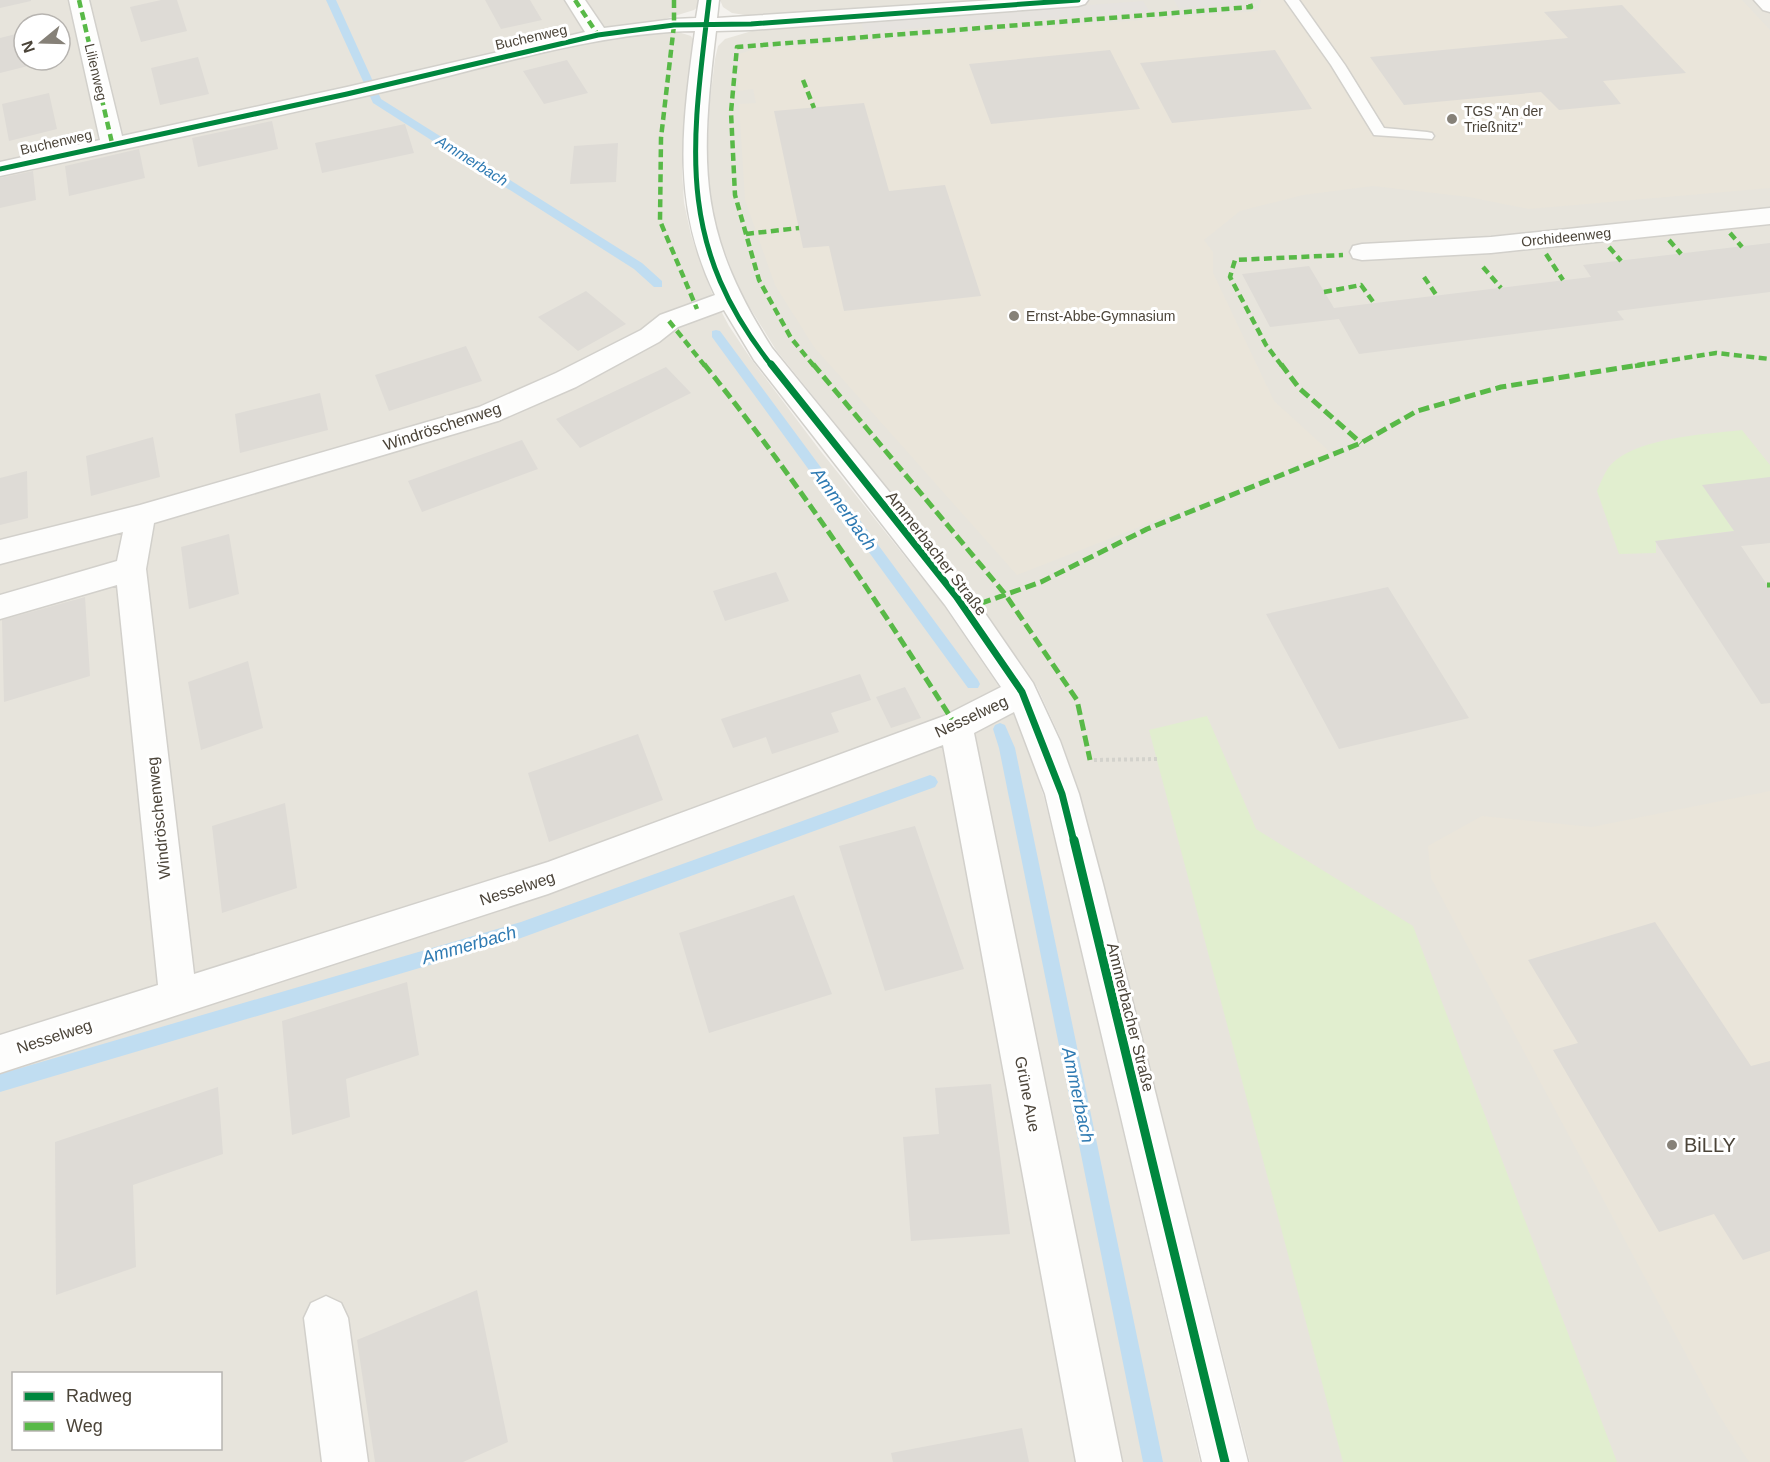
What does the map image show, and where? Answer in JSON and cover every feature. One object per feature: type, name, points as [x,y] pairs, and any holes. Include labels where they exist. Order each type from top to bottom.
[{"type":"street","name":"Lilienweg","points":[[79,0],[112,143]]},
{"type":"street","points":[[575,0],[598,35]]},
{"type":"street","name":"Buchenweg","points":[[0,169],[347,94],[598,35],[674,25],[708,12],[751,24],[1021,2],[1078,0]]},
{"type":"street","points":[[1764,0],[1770,6]]},
{"type":"street","name":"Ammerbacher Straße","points":[[708,12],[697,110],[694,168],[697,202],[704,233],[729,299],[763,354],[956,596],[1022,692],[1043,741],[1062,794],[1225,1462]]},
{"type":"street","name":"Orchideenweg","points":[[1362,252],[1491,245],[1770,216]]},
{"type":"street","name":"Windröschenweg","points":[[0,552],[140,516],[488,414],[566,380],[650,336],[669,321],[729,299]]},
{"type":"street","name":"Windröschenweg","points":[[140,516],[130,569],[178,996]]},
{"type":"street","points":[[0,607],[130,569]]},
{"type":"street","name":"Nesselweg","points":[[0,1054],[548,879],[956,726],[1022,692]]},
{"type":"street","name":"Grüne Aue","points":[[956,726],[1099,1462]]},
{"type":"street","points":[[326,1318],[345,1462]]},
{"type":"lane","points":[[1292,0],[1338,65],[1379,132],[1427,136]]},
{"type":"path","points":[[1090,760],[1157,759]]},
{"type":"shaded area","points":[[0,0],[700,0],[699,6],[694,10],[655,22],[661,33],[678,32],[691,36],[694,41],[685,110],[682,169],[684,203],[691,235],[713,296],[751,359],[819,449],[942,603],[1006,697],[1027,745],[1044,797],[1200,1462],[0,1462]]},
{"type":"shaded area","points":[[720,0],[1770,0],[1770,1462],[1250,1462],[1103,882],[1079,791],[1060,737],[1037,687],[970,590],[776,350],[739,290],[717,230],[709,200],[707,167],[709,109],[715,59],[718,46],[725,39],[752,31],[751,16],[732,13],[723,7]]},
{"type":"shaded area","points":[[1174,0],[1240,0],[1244,4],[1179,9]]},
{"type":"shaded area","name":"Ernst-Abbe-Gymnasium","points":[[1261,0],[1742,0],[1770,30],[1770,188],[1529,209],[1469,197],[1373,186],[1303,195],[1240,211],[1204,240],[1213,252],[1213,273],[1274,401],[1330,452],[1017,575],[814,347],[775,285],[745,200],[739,104],[756,103],[753,89],[738,91],[739,54],[751,50],[1258,11]]},
{"type":"shaded area","points":[[1143,1],[1150,12],[865,32],[861,22]]},
{"type":"shaded area","name":"BiLLY","points":[[1770,791],[1770,1462],[1749,1462],[1717,1412],[1431,878],[1428,846],[1482,816],[1592,827]]},
{"type":"green space","points":[[1742,430],[1770,465],[1770,477],[1734,531],[1656,541],[1656,553],[1619,554],[1597,491],[1607,470],[1617,459],[1649,444],[1669,439]]},
{"type":"green space","points":[[1207,716],[1256,829],[1413,926],[1617,1462],[1343,1462],[1149,730]]},
{"type":"building","points":[[0,0],[31,0],[31,1],[0,8]]},
{"type":"building","points":[[161,0],[177,0],[187,31],[141,42],[130,7]]},
{"type":"building","points":[[485,0],[530,0],[542,20],[501,29]]},
{"type":"building","points":[[1622,5],[1686,73],[1603,81],[1621,104],[1559,110],[1541,92],[1404,105],[1370,57],[1568,38],[1544,12]]},
{"type":"building","points":[[12,35],[12,70],[0,73],[0,38]]},
{"type":"building","points":[[1110,50],[1140,109],[991,124],[969,64]]},
{"type":"building","points":[[1275,50],[1312,109],[1172,123],[1140,63]]},
{"type":"building","points":[[198,57],[209,94],[160,105],[151,68]]},
{"type":"building","points":[[567,60],[588,93],[544,104],[523,71]]},
{"type":"building","points":[[49,93],[57,129],[9,141],[2,104]]},
{"type":"building","points":[[864,103],[889,191],[945,185],[981,296],[844,311],[829,246],[803,248],[774,111]]},
{"type":"building","points":[[272,121],[278,149],[198,167],[192,138]]},
{"type":"building","points":[[405,124],[414,153],[322,173],[315,143]]},
{"type":"building","points":[[618,143],[616,182],[570,184],[574,146]]},
{"type":"building","points":[[139,149],[145,178],[69,196],[65,166]]},
{"type":"building","points":[[33,171],[36,200],[0,208],[0,178]]},
{"type":"building","points":[[1770,243],[1770,292],[1617,311],[1624,320],[1359,354],[1339,319],[1270,327],[1242,274],[1309,266],[1334,308],[1591,277],[1583,265]]},
{"type":"building","points":[[586,291],[626,324],[578,351],[538,317]]},
{"type":"building","points":[[466,346],[482,381],[389,411],[375,375]]},
{"type":"building","points":[[666,367],[691,393],[580,448],[556,419]]},
{"type":"building","points":[[320,393],[328,430],[240,453],[235,414]]},
{"type":"building","points":[[153,437],[160,477],[91,496],[86,456]]},
{"type":"building","points":[[522,440],[538,469],[422,512],[408,481]]},
{"type":"building","points":[[27,471],[28,518],[0,525],[0,478]]},
{"type":"building","points":[[1770,477],[1770,543],[1741,546],[1770,589],[1770,703],[1761,704],[1655,541],[1734,531],[1702,485]]},
{"type":"building","points":[[229,534],[239,594],[189,609],[181,547]]},
{"type":"building","points":[[776,572],[789,601],[725,621],[713,591]]},
{"type":"building","points":[[1388,587],[1469,718],[1339,749],[1266,614]]},
{"type":"building","points":[[85,597],[90,676],[4,702],[2,620]]},
{"type":"building","points":[[248,661],[263,728],[201,750],[188,682]]},
{"type":"building","points":[[860,674],[871,700],[831,713],[839,732],[772,754],[766,737],[733,748],[721,719]]},
{"type":"building","points":[[905,687],[921,718],[891,728],[876,697]]},
{"type":"building","points":[[638,734],[663,800],[549,842],[528,773]]},
{"type":"building","points":[[285,803],[297,888],[222,913],[212,826]]},
{"type":"building","points":[[915,826],[964,969],[885,991],[839,846]]},
{"type":"building","points":[[794,895],[832,994],[709,1033],[679,933]]},
{"type":"building","points":[[1655,922],[1751,1066],[1770,1061],[1770,1251],[1743,1260],[1714,1214],[1659,1232],[1553,1050],[1578,1043],[1528,960]]},
{"type":"building","points":[[407,982],[419,1055],[346,1079],[350,1117],[292,1135],[282,1021]]},
{"type":"building","points":[[991,1084],[1010,1234],[911,1241],[903,1137],[939,1134],[935,1088]]},
{"type":"building","points":[[218,1087],[223,1154],[133,1185],[136,1267],[56,1295],[55,1142]]},
{"type":"building","points":[[477,1290],[508,1442],[463,1462],[375,1462],[357,1340]]},
{"type":"building","points":[[1022,1428],[1029,1462],[893,1462],[891,1453]]},
{"type":"waterway","name":"Ammerbach","points":[[331,0],[377,101],[638,266],[658,284]]},
{"type":"waterway","name":"Ammerbach","points":[[716,334],[973,684]]},
{"type":"waterway","name":"Ammerbach","points":[[1000,729],[1007,748],[1153,1462]]},
{"type":"waterway","name":"Ammerbach","points":[[0,1083],[521,930],[930,782]]},
{"type":"marked path","points":[[79,0],[112,143]]},
{"type":"marked path","points":[[575,0],[598,35]]},
{"type":"marked path","points":[[674,0],[674,25],[661,138],[660,221],[697,309]]},
{"type":"marked path","points":[[1090,760],[1077,700],[1005,594],[791,338],[759,280],[735,195],[731,112],[737,47],[1251,7],[1249,0]]},
{"type":"marked path","points":[[803,80],[814,108]]},
{"type":"marked path","points":[[746,234],[799,228]]},
{"type":"marked path","points":[[1730,233],[1742,247]]},
{"type":"marked path","points":[[1669,240],[1681,254]]},
{"type":"marked path","points":[[1609,247],[1621,261]]},
{"type":"marked path","points":[[1546,254],[1563,280]]},
{"type":"marked path","points":[[1343,255],[1235,260],[1230,277],[1266,345],[1299,388],[1361,443]]},
{"type":"marked path","points":[[1483,267],[1501,288]]},
{"type":"marked path","points":[[1424,277],[1437,296]]},
{"type":"marked path","points":[[1324,292],[1361,285],[1374,303]]},
{"type":"marked path","points":[[669,321],[732,399],[881,606],[956,726]]},
{"type":"marked path","points":[[965,609],[1041,582],[1147,529],[1361,443],[1417,411],[1501,387],[1716,353],[1770,359]]},
{"type":"cycle path","points":[[709,0],[697,100],[694,151],[697,200],[713,262],[741,319],[763,354],[956,596],[1022,692],[1043,741],[1062,794],[1085,884],[1225,1462]]},
{"type":"cycle path","points":[[0,169],[347,94],[598,35],[674,25],[751,24],[1078,0]]},
{"type":"place","name":"TGS \"An der Trießnitz\"","points":[[1452,119]]},
{"type":"place","name":"Ernst-Abbe-Gymnasium","points":[[1014,316]]},
{"type":"place","name":"BiLLY","points":[[1672,1145]]}]
